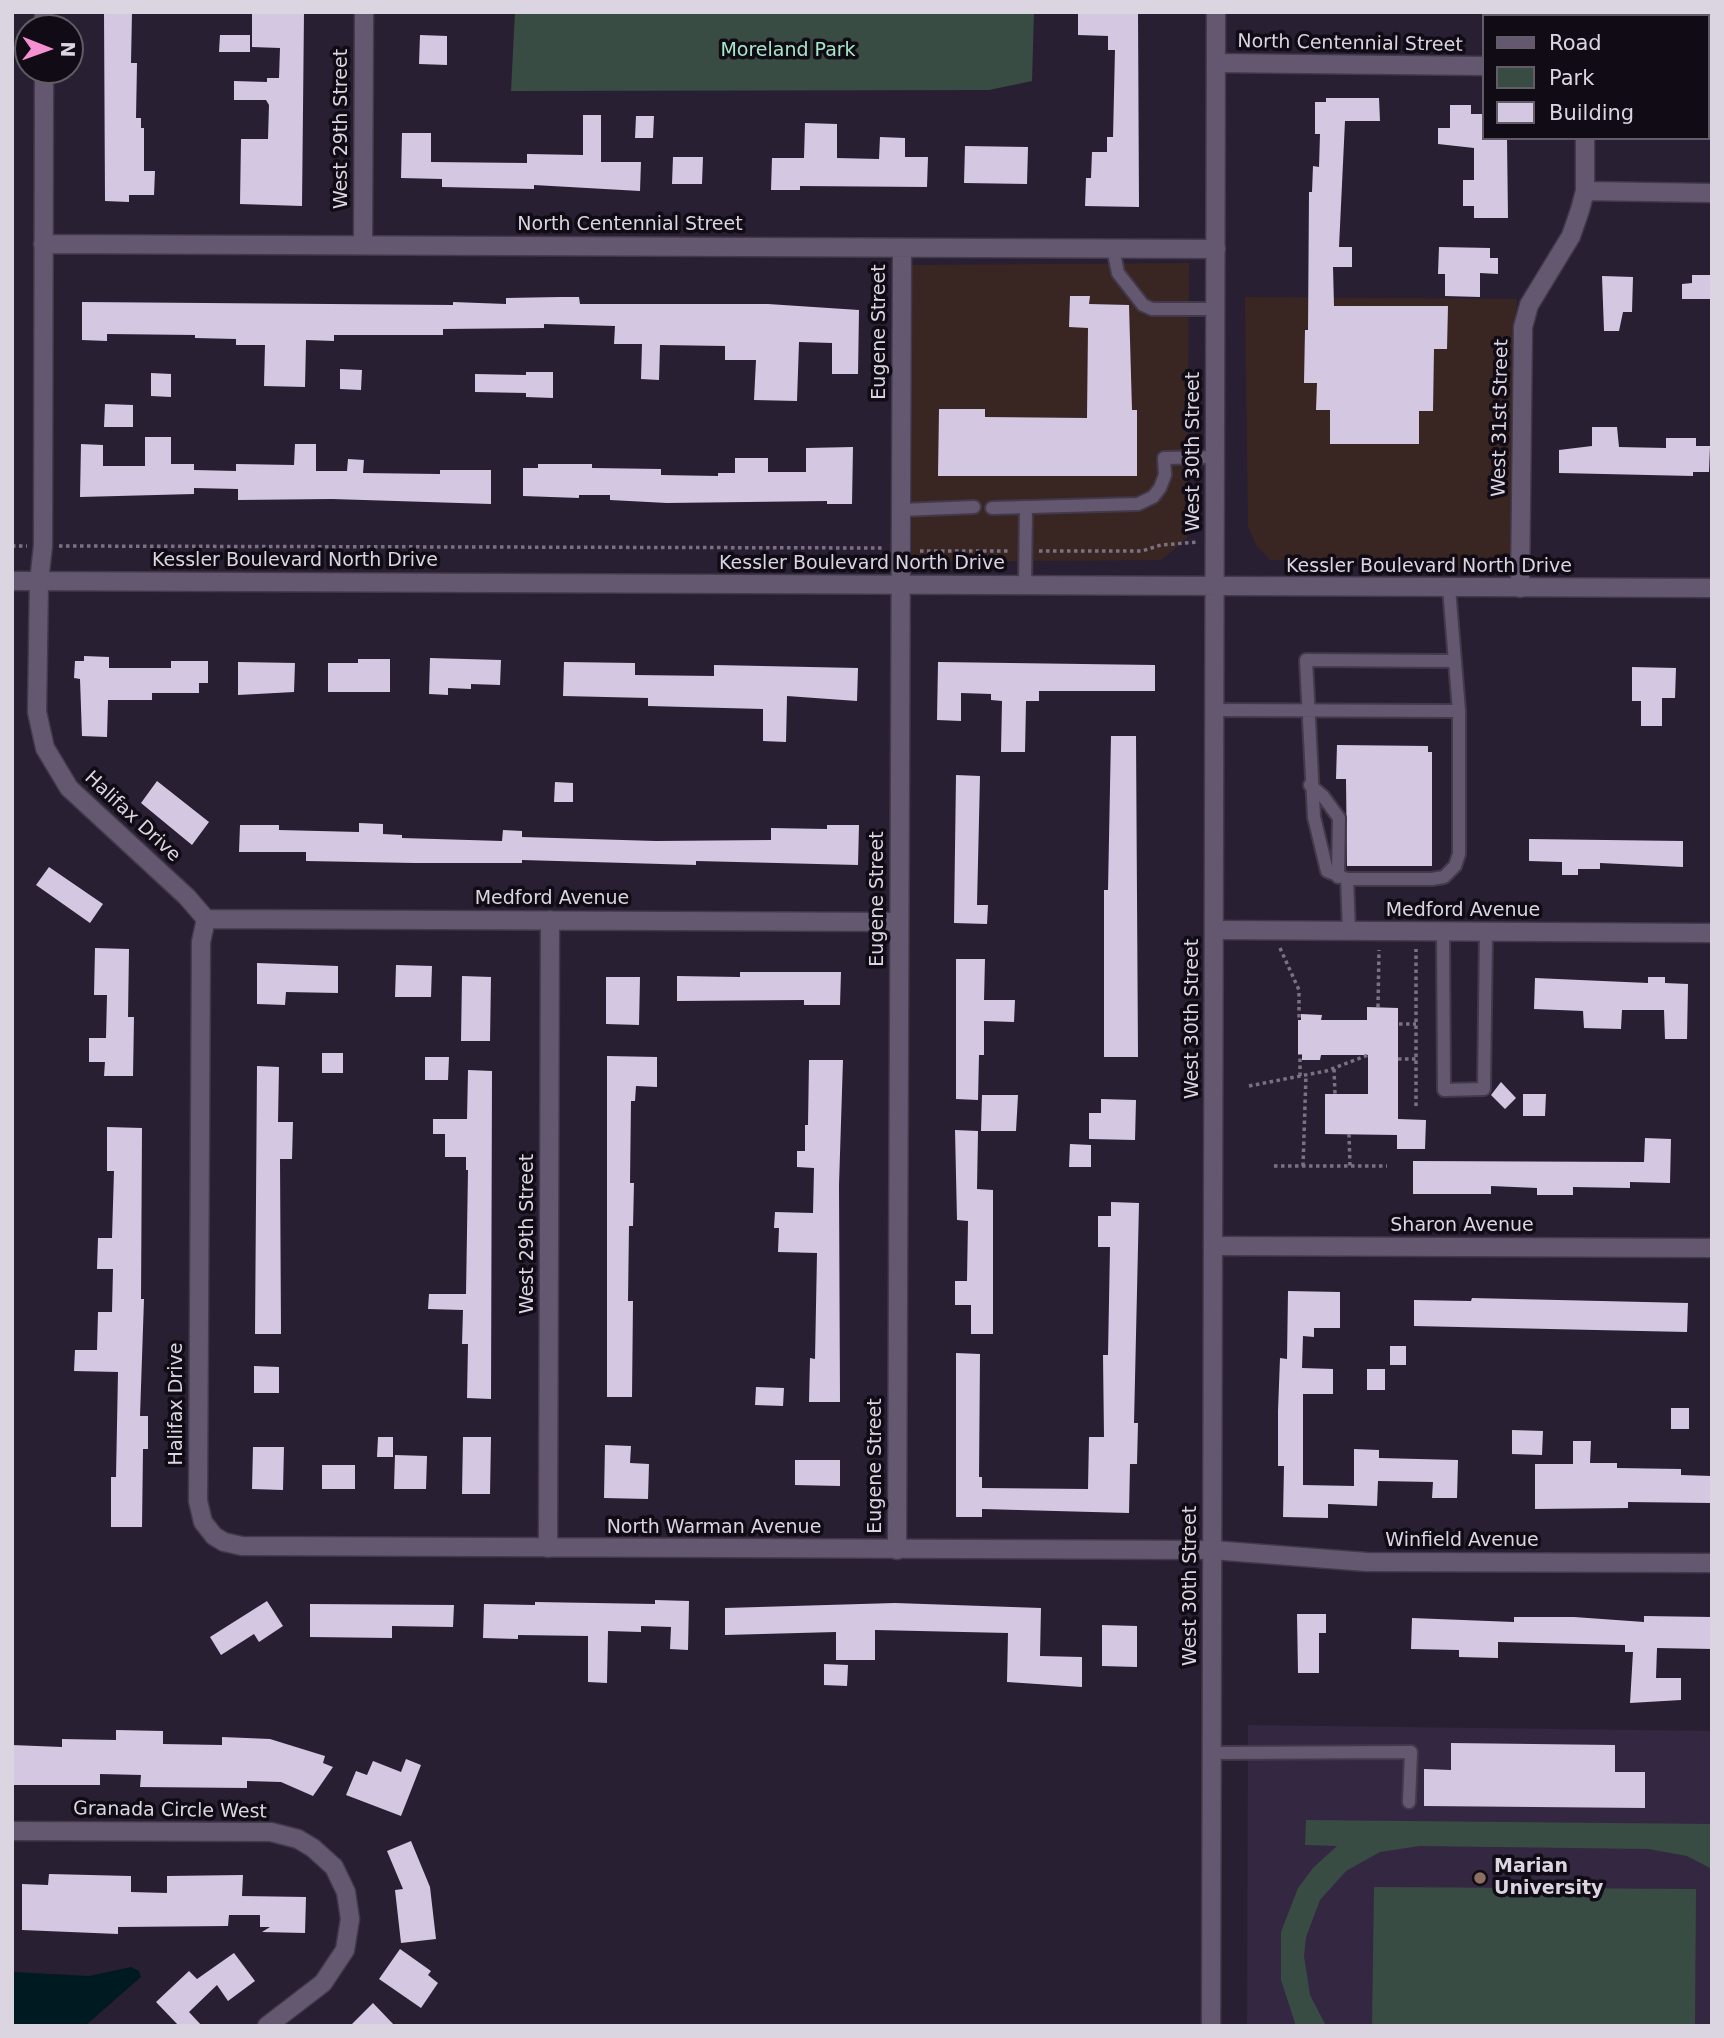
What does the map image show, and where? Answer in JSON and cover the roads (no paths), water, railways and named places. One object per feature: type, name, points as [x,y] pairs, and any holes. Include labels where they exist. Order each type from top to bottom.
[{"type":"street","name":"West 29th Street","points":[[363,245],[364,12]]},
{"type":"street","name":"West 30th Street","points":[[1211,2026],[1216,12]]},
{"type":"street","name":"North Centennial Street","points":[[1216,63],[1482,66]]},
{"type":"street","name":"Halifax Drive","points":[[44,84],[43,546],[39,581],[37,712],[40,730],[53,765],[75,795],[187,897],[205,919],[201,942],[198,1501],[203,1522],[217,1538]]},
{"type":"street","name":"West 31st Street","points":[[1520,588],[1523,327],[1529,304],[1571,236],[1585,191],[1585,140]]},
{"type":"street","points":[[1585,191],[1712,193]]},
{"type":"street","name":"North Centennial Street","points":[[43,244],[1216,249]]},
{"type":"street","name":"Eugene Street","points":[[897,1550],[902,247]]},
{"type":"street","name":"Kessler Boulevard North Drive","points":[[12,581],[1712,588]]},
{"type":"street","name":"Medford Avenue","points":[[205,919],[899,922]]},
{"type":"street","name":"West 29th Street","points":[[548,1548],[550,920]]},
{"type":"street","name":"Medford Avenue","points":[[1214,930],[1712,933]]},
{"type":"street","name":"Sharon Avenue","points":[[1213,1246],[1712,1248]]},
{"type":"street","name":"North Warman Avenue","points":[[217,1538],[242,1546],[1212,1550]]},
{"type":"street","name":"Winfield Avenue","points":[[1212,1550],[1367,1562],[1712,1563]]},
{"type":"street","name":"Granada Circle West","points":[[12,1831],[271,1832],[306,1843],[322,1855],[334,1867],[346,1892],[350,1919],[345,1950],[323,1983],[267,2026]]},
{"type":"lane","points":[[1113,248],[1118,273],[1143,305],[1152,309],[1215,309]]},
{"type":"lane","points":[[992,508],[1138,504],[1153,497],[1160,488],[1165,475],[1164,458],[1215,457]]},
{"type":"lane","points":[[901,510],[974,507]]},
{"type":"lane","points":[[1026,507],[1026,586]]},
{"type":"lane","points":[[1449,587],[1459,711],[1459,854],[1455,866],[1444,877],[1432,878],[1343,878],[1327,871],[1322,858],[1310,785],[1307,660],[1455,662]]},
{"type":"lane","points":[[1214,710],[1459,711]]},
{"type":"lane","points":[[1310,785],[1323,796],[1339,818],[1349,931]]},
{"type":"lane","points":[[1443,932],[1444,1090],[1484,1089],[1486,932]]},
{"type":"lane","points":[[1211,1753],[1411,1752],[1409,1802]]},
{"type":"water","points":[[131,1967],[139,1971],[141,1977],[85,2026],[12,2026],[14,1972],[89,1976]]},
{"type":"place","name":"Marian University","points":[[1480,1878]]},
{"type":"park label","name":"Moreland Park","points":[[788,51]]}]
